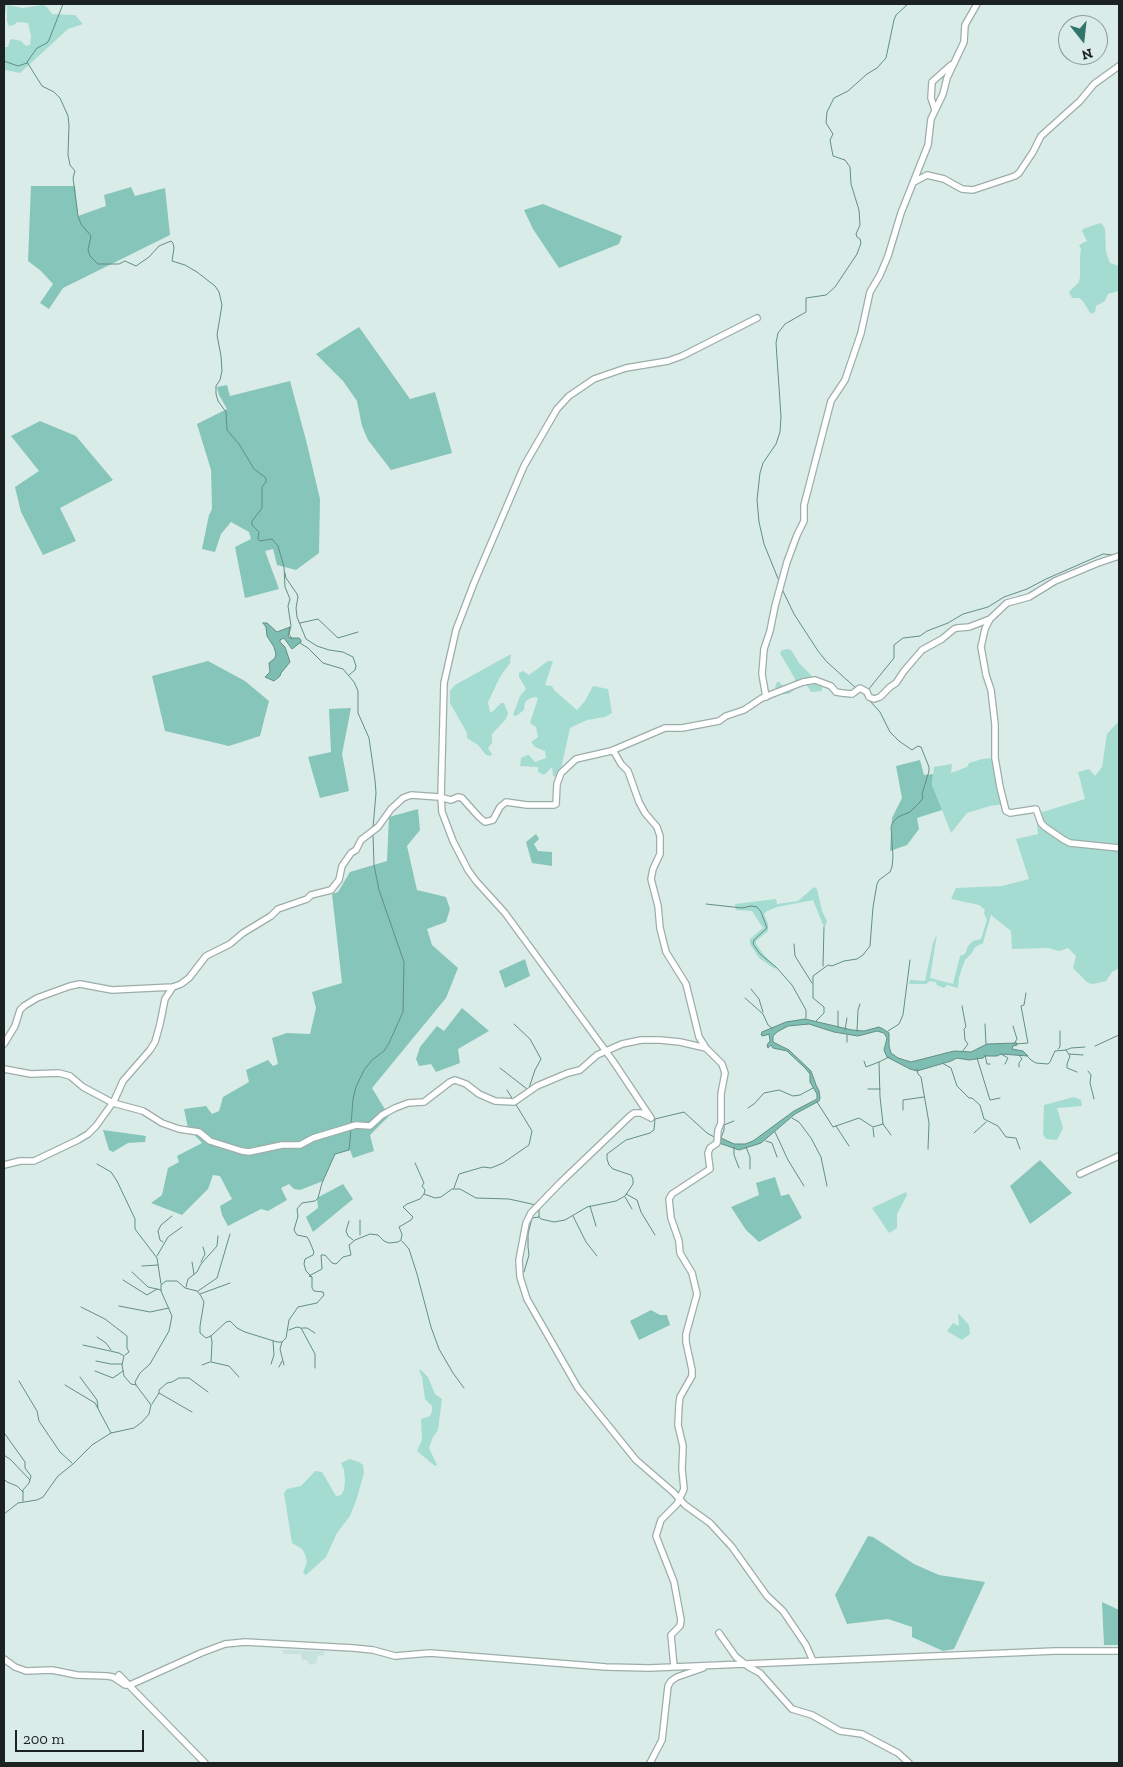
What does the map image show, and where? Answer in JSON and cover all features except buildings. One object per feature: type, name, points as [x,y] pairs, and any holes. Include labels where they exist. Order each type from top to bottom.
[{"type":"street","points":[[766,697],[762,674],[764,649],[787,562],[804,521],[804,505],[831,401],[845,380],[860,333],[870,292],[888,256],[918,168],[928,145],[930,125],[943,94],[952,64],[964,42],[965,25],[977,4]]},
{"type":"street","points":[[936,110],[931,98],[932,82],[952,64]]},
{"type":"street","points":[[914,182],[927,175],[944,179],[962,189],[973,190],[1015,176],[1033,152],[1040,136],[1080,101],[1094,84],[1119,66]]},
{"type":"street","points":[[757,318],[682,356],[668,361],[626,368],[594,379],[569,396],[557,409],[524,466],[456,630],[444,683],[441,797],[442,812],[453,841],[468,870],[505,913],[605,1050],[651,1118],[641,1113],[634,1113],[630,1116],[531,1213],[526,1223],[519,1260],[520,1277],[527,1299],[578,1388],[636,1460],[685,1505],[710,1523],[732,1548],[766,1596],[783,1611],[806,1645],[813,1661]]},
{"type":"street","points":[[4,1044],[15,1026],[20,1010],[24,1006],[37,998],[70,986],[80,984],[112,990],[173,987],[190,978],[206,956],[230,944],[243,933],[271,916],[278,909],[307,899],[310,895],[331,890],[339,880],[342,866],[351,853],[356,850],[361,840],[378,827],[391,809],[403,798],[411,795],[441,797],[450,800],[458,797],[462,798],[479,818],[485,822],[493,820],[500,807],[506,802],[554,806],[556,804],[557,784],[561,773],[569,764],[581,757],[613,750],[665,728],[682,728],[719,721],[726,716],[744,710],[762,698],[811,679],[831,686],[836,692],[852,694],[860,688],[874,700],[896,683],[922,650],[957,628],[969,627],[990,619],[1007,604],[1033,595],[1055,581],[1119,556]]},
{"type":"street","points":[[990,619],[985,629],[981,647],[991,690],[996,758],[1006,811],[1010,813],[1036,809],[1041,823],[1070,843],[1119,848]]},
{"type":"street","points":[[613,750],[621,764],[628,771],[638,802],[657,827],[660,836],[660,854],[653,869],[651,879],[658,906],[660,928],[669,959],[686,984],[699,1037],[706,1048],[722,1064],[725,1072],[721,1094],[721,1123],[718,1130],[718,1139],[717,1143],[710,1148],[708,1153],[710,1169],[672,1194],[669,1200],[671,1218],[679,1241],[680,1253],[692,1273],[697,1294],[686,1334],[692,1376],[680,1397],[679,1405],[678,1425],[683,1446],[682,1469],[684,1489],[680,1499],[661,1520],[656,1536],[674,1582],[681,1620],[680,1626],[672,1635],[674,1667]]},
{"type":"street","points":[[4,1165],[34,1161],[78,1140],[96,1126],[113,1102],[123,1081],[155,1042],[164,999],[173,987]]},
{"type":"street","points":[[4,1069],[31,1074],[70,1076],[83,1087],[113,1102],[144,1111],[162,1123],[179,1129],[198,1132],[215,1143],[249,1152],[282,1145],[300,1145],[356,1125],[370,1126],[382,1115],[395,1108],[408,1103],[424,1102],[455,1080],[466,1084],[479,1094],[496,1101],[517,1101],[537,1086],[580,1070],[605,1050],[622,1044],[641,1040],[680,1042],[706,1048]]},
{"type":"street","points":[[1080,1174],[1119,1156]]},
{"type":"street","points":[[719,1633],[736,1657],[767,1680],[792,1709],[812,1715],[840,1731],[862,1734],[898,1753],[908,1763]]},
{"type":"street","points":[[4,1659],[15,1667],[26,1671],[52,1670],[82,1675],[107,1676],[113,1677],[125,1686],[225,1644],[245,1642],[353,1648],[373,1650],[395,1656],[430,1653],[606,1667],[709,1666],[1047,1651],[1119,1651]]},
{"type":"street","points":[[650,1763],[662,1740],[667,1692],[671,1681],[709,1666]]},
{"type":"street","points":[[119,1675],[205,1763]]},
{"type":"shaded area","points":[[7,5],[23,8],[43,5],[52,14],[75,15],[83,24],[68,29],[20,73],[5,70],[4,47],[8,47],[12,39],[21,41],[26,46],[30,45],[31,36],[28,23],[17,22],[9,26],[7,21]]},
{"type":"shaded area","points":[[31,186],[75,186],[78,216],[106,206],[104,195],[131,187],[135,196],[165,188],[170,235],[63,288],[49,309],[40,303],[53,284],[28,261]]},
{"type":"shaded area","points":[[543,204],[622,236],[619,244],[559,268],[533,229],[524,210]]},
{"type":"shaded area","points":[[1100,223],[1105,229],[1106,252],[1110,263],[1119,266],[1119,291],[1108,294],[1105,301],[1096,306],[1095,312],[1091,314],[1082,300],[1072,298],[1069,292],[1079,282],[1081,249],[1079,245],[1087,241],[1082,231]]},
{"type":"shaded area","points":[[359,327],[410,399],[435,392],[452,453],[391,470],[368,440],[362,426],[357,401],[343,381],[316,354]]},
{"type":"shaded area","points":[[290,381],[320,499],[319,553],[296,570],[277,565],[273,549],[265,551],[279,589],[245,598],[235,547],[251,539],[249,532],[231,522],[221,534],[215,552],[202,549],[212,509],[211,470],[197,424],[227,409],[217,387],[227,385],[230,396]]},
{"type":"shaded area","points":[[40,421],[76,436],[113,480],[60,508],[76,541],[43,555],[21,512],[15,487],[39,471],[11,436]]},
{"type":"shaded area","points":[[263,623],[267,623],[277,632],[290,627],[288,636],[301,640],[292,649],[284,638],[280,640],[285,647],[290,662],[274,681],[265,677],[270,672],[269,663],[275,658],[276,654]]},
{"type":"shaded area","points":[[782,650],[791,650],[799,663],[822,686],[822,691],[811,692],[806,684],[796,688],[789,694],[780,694],[775,687],[777,682],[787,686],[794,682],[795,679],[780,653]]},
{"type":"shaded area","points":[[511,654],[510,663],[500,677],[488,702],[490,712],[501,703],[504,703],[508,713],[506,719],[492,734],[492,743],[488,748],[492,754],[491,756],[486,755],[478,745],[467,738],[467,733],[450,703],[450,691],[455,685]]},
{"type":"shaded area","points":[[208,661],[245,681],[269,701],[260,736],[229,746],[165,731],[152,676]]},
{"type":"shaded area","points":[[548,661],[553,661],[545,685],[552,686],[554,690],[577,710],[585,701],[593,686],[608,689],[612,713],[605,717],[587,720],[570,728],[559,778],[553,776],[552,767],[544,775],[538,772],[538,767],[520,766],[521,758],[525,756],[529,755],[535,762],[546,758],[545,751],[535,747],[531,742],[538,737],[536,727],[530,723],[538,698],[529,699],[525,702],[524,710],[516,716],[513,715],[520,696],[526,689],[519,677],[519,673],[523,671],[529,675]]},
{"type":"shaded area","points":[[351,708],[342,754],[349,791],[320,798],[308,757],[331,752],[329,709]]},
{"type":"shaded area","points":[[1119,723],[1119,968],[1112,972],[1106,981],[1093,984],[1088,983],[1073,968],[1076,956],[1068,948],[1059,951],[1048,948],[1012,949],[1011,931],[991,915],[983,943],[975,947],[965,960],[959,977],[958,988],[947,985],[944,988],[937,985],[936,982],[930,981],[926,984],[909,984],[910,980],[925,981],[933,943],[937,934],[930,978],[953,984],[960,956],[965,954],[968,946],[973,941],[981,939],[987,920],[984,913],[985,910],[979,905],[951,899],[956,888],[1002,886],[1029,879],[1016,839],[1038,834],[1036,814],[1085,799],[1078,772],[1089,769],[1095,776],[1102,767],[1107,734]]},
{"type":"shaded area","points":[[995,758],[1004,804],[967,813],[951,833],[932,785],[934,767],[952,764],[951,773],[967,767],[969,763]]},
{"type":"shaded area","points":[[920,760],[924,775],[933,774],[932,785],[942,810],[917,818],[919,829],[907,845],[890,851],[892,818],[902,798],[896,766]]},
{"type":"shaded area","points":[[418,809],[420,830],[407,846],[417,890],[446,897],[450,909],[446,922],[427,929],[432,945],[458,968],[446,998],[372,1088],[389,1116],[370,1135],[374,1151],[353,1158],[350,1150],[335,1154],[323,1181],[300,1190],[294,1189],[289,1184],[281,1188],[287,1200],[268,1211],[261,1209],[228,1226],[220,1206],[232,1199],[220,1176],[213,1175],[208,1189],[182,1215],[151,1203],[162,1195],[168,1168],[179,1162],[177,1156],[202,1143],[188,1128],[184,1109],[206,1106],[212,1114],[219,1111],[223,1097],[249,1082],[246,1070],[268,1060],[273,1066],[278,1064],[272,1038],[287,1033],[310,1034],[316,1008],[312,992],[342,983],[332,894],[338,892],[350,872],[387,861],[389,817]]},
{"type":"shaded area","points":[[536,834],[539,839],[534,844],[538,851],[552,852],[552,866],[532,863],[526,842]]},
{"type":"shaded area","points":[[814,887],[817,889],[822,911],[827,921],[824,927],[813,900],[777,907],[764,914],[768,924],[768,931],[756,941],[756,944],[776,967],[775,969],[759,958],[750,944],[750,939],[763,928],[752,911],[736,910],[735,904],[776,899],[777,904],[798,901]]},
{"type":"shaded area","points":[[525,959],[530,976],[505,988],[499,971]]},
{"type":"shaded area","points":[[462,1008],[489,1031],[458,1049],[460,1063],[436,1072],[431,1064],[419,1066],[416,1059],[420,1047],[437,1026],[444,1031]]},
{"type":"shaded area","points":[[805,1019],[852,1030],[864,1031],[879,1027],[889,1033],[891,1053],[898,1058],[911,1062],[954,1051],[971,1052],[987,1044],[1017,1043],[1012,1049],[1023,1051],[1028,1056],[1001,1054],[969,1060],[957,1058],[917,1071],[887,1057],[884,1050],[887,1038],[884,1033],[877,1031],[858,1036],[834,1032],[809,1024],[788,1026],[773,1036],[773,1042],[789,1050],[811,1071],[819,1091],[819,1101],[795,1114],[761,1143],[739,1150],[719,1143],[718,1140],[721,1138],[734,1144],[745,1144],[753,1141],[794,1111],[817,1099],[817,1094],[810,1082],[810,1074],[805,1068],[787,1051],[773,1048],[771,1045],[768,1048],[769,1034],[761,1035],[762,1032],[786,1022]]},
{"type":"shaded area","points":[[1074,1097],[1081,1100],[1082,1106],[1057,1108],[1063,1128],[1057,1140],[1046,1139],[1043,1134],[1044,1105]]},
{"type":"shaded area","points":[[103,1130],[146,1136],[145,1142],[128,1143],[113,1152],[109,1150]]},
{"type":"shaded area","points":[[1040,1160],[1072,1193],[1030,1224],[1010,1186]]},
{"type":"shaded area","points":[[775,1177],[781,1196],[789,1194],[802,1218],[759,1242],[746,1230],[731,1207],[759,1195],[756,1183]]},
{"type":"shaded area","points":[[343,1184],[353,1199],[313,1232],[306,1217],[318,1208],[317,1198]]},
{"type":"shaded area","points":[[906,1192],[907,1195],[897,1214],[897,1228],[889,1233],[872,1208]]},
{"type":"shaded area","points":[[651,1310],[660,1315],[667,1315],[670,1325],[639,1340],[630,1321]]},
{"type":"shaded area","points":[[958,1313],[969,1325],[970,1334],[962,1340],[947,1331],[953,1323],[959,1326]]},
{"type":"shaded area","points":[[419,1370],[428,1377],[435,1394],[442,1399],[438,1430],[429,1448],[437,1465],[435,1466],[417,1451],[422,1440],[421,1419],[430,1416],[432,1411],[432,1406],[425,1399],[422,1377]]},
{"type":"shaded area","points":[[350,1459],[363,1465],[364,1473],[356,1501],[350,1516],[337,1533],[326,1557],[306,1575],[303,1573],[307,1562],[305,1554],[302,1549],[292,1543],[284,1493],[287,1489],[301,1486],[315,1471],[322,1472],[336,1496],[341,1495],[344,1490],[345,1481],[341,1463]]},
{"type":"shaded area","points":[[868,1536],[873,1537],[914,1564],[939,1575],[985,1582],[954,1649],[943,1651],[912,1637],[912,1627],[888,1619],[847,1624],[835,1595]]},
{"type":"shaded area","points":[[1102,1602],[1119,1610],[1119,1645],[1104,1645]]},
{"type":"shaded area","points":[[283,1650],[324,1651],[324,1655],[318,1656],[316,1663],[310,1665],[307,1660],[302,1660],[301,1654],[283,1654]]},
{"type":"waterway","points":[[4,27],[5,4]]},
{"type":"waterway","points":[[63,4],[49,40],[37,48],[27,62],[42,86],[54,92],[60,98],[68,116],[68,155],[70,165],[75,171],[73,178],[78,216],[81,224],[91,236],[88,250],[90,256],[98,264],[119,264],[125,261],[136,266],[149,257],[159,246],[171,241],[174,248],[172,261],[185,265],[197,272],[215,286],[219,292],[222,305],[217,335],[222,371],[216,386],[216,394],[218,401],[226,412],[227,430],[239,444],[254,469],[266,478],[266,482],[262,487],[262,508],[252,521],[252,525],[259,532],[258,539],[260,541],[272,539],[278,546],[284,567],[285,587],[290,599],[288,606],[291,626],[289,634],[292,639]]},
{"type":"waterway","points":[[779,581],[764,544],[757,500],[763,463],[776,444],[780,432],[781,417],[776,343],[778,333],[785,324],[806,312],[806,298],[826,295],[835,287],[857,254],[861,243],[856,234],[860,225],[859,210],[851,184],[850,167],[845,160],[833,156],[830,140],[833,134],[826,123],[827,112],[834,98],[848,91],[867,74],[877,68],[886,58],[896,15],[908,4]]},
{"type":"waterway","points":[[4,61],[18,66],[27,63]]},
{"type":"waterway","points":[[868,690],[894,658],[894,645],[903,638],[920,636],[963,614],[988,607],[1004,597],[1027,589],[1103,554],[1114,555]]},
{"type":"waterway","points":[[285,573],[286,578],[298,597],[297,617],[306,639],[317,646],[343,652],[353,657],[356,666],[355,670],[349,675]]},
{"type":"waterway","points":[[782,589],[794,614],[818,651],[827,662],[857,689]]},
{"type":"waterway","points":[[300,623],[318,619],[338,638],[358,632]]},
{"type":"waterway","points":[[300,643],[323,663],[343,669],[354,682],[358,691],[358,713],[369,738],[375,780],[376,793],[373,828]]},
{"type":"waterway","points":[[860,691],[866,696]]},
{"type":"waterway","points":[[816,1021],[824,1013],[824,1007],[813,998],[813,976],[828,965],[832,966],[844,961],[857,959],[870,946],[877,884],[879,880],[890,872],[892,867],[891,827],[898,817],[910,812],[923,798],[922,794],[929,771],[921,747],[918,746],[912,750],[899,741],[890,732],[880,712],[869,700]]},
{"type":"waterway","points":[[351,1125],[356,1087],[364,1070],[372,1060],[384,1051],[403,1012],[404,962],[379,890],[374,865],[373,834]]},
{"type":"waterway","points":[[706,904],[742,908],[757,907],[767,928],[754,940],[753,944],[760,954],[776,967],[792,985],[806,1010],[806,1018]]},
{"type":"waterway","points":[[823,966],[824,927]]},
{"type":"waterway","points":[[794,944],[795,956],[812,983]]},
{"type":"waterway","points":[[888,1031],[899,1024],[903,1015],[910,960]]},
{"type":"waterway","points":[[751,989],[759,999],[763,1012]]},
{"type":"waterway","points":[[1016,1044],[1028,1043],[1021,1006],[1024,1005],[1026,993]]},
{"type":"waterway","points":[[745,998],[763,1014],[768,1025],[772,1028]]},
{"type":"waterway","points":[[857,1031],[860,1004]]},
{"type":"waterway","points":[[962,1006],[966,1027],[964,1029],[965,1040],[968,1044],[962,1052]]},
{"type":"waterway","points":[[838,1011],[838,1027]]},
{"type":"waterway","points":[[845,1030],[847,1018]]},
{"type":"waterway","points":[[514,1024],[530,1039],[541,1059],[529,1088]]},
{"type":"waterway","points":[[985,1024],[986,1044]]},
{"type":"waterway","points":[[1013,1026],[1017,1039],[1014,1044]]},
{"type":"waterway","points":[[1058,1049],[1060,1047],[1060,1031]]},
{"type":"waterway","points":[[847,1035],[847,1042]]},
{"type":"waterway","points":[[1095,1046],[1119,1035]]},
{"type":"waterway","points":[[1066,1050],[1085,1047]]},
{"type":"waterway","points":[[1027,1056],[1036,1063],[1048,1064],[1055,1051],[1066,1050],[1070,1056],[1067,1068],[1077,1072]]},
{"type":"waterway","points":[[1001,1054],[1008,1058],[1005,1064]]},
{"type":"waterway","points":[[1069,1054],[1083,1055]]},
{"type":"waterway","points":[[985,1055],[987,1064],[990,1064]]},
{"type":"waterway","points":[[1019,1055],[1022,1059],[1019,1067]]},
{"type":"waterway","points":[[889,1057],[879,1062],[883,1124],[891,1135]]},
{"type":"waterway","points":[[977,1058],[990,1100],[1000,1098]]},
{"type":"waterway","points":[[864,1061],[866,1067],[879,1062]]},
{"type":"waterway","points":[[942,1063],[951,1068],[957,1086],[969,1098],[972,1098],[980,1105],[984,1119],[998,1126],[1006,1137],[1016,1138],[1020,1149]]},
{"type":"waterway","points":[[500,1068],[527,1089]]},
{"type":"waterway","points":[[917,1069],[921,1077],[929,1123],[928,1149]]},
{"type":"waterway","points":[[1088,1071],[1091,1075],[1090,1083],[1094,1099]]},
{"type":"waterway","points":[[748,1108],[764,1093],[779,1090],[793,1096],[800,1095],[813,1088]]},
{"type":"waterway","points":[[868,1089],[880,1089]]},
{"type":"waterway","points":[[507,1090],[513,1100]]},
{"type":"waterway","points":[[903,1110],[903,1100],[924,1097]]},
{"type":"waterway","points":[[817,1102],[833,1127],[859,1118],[873,1127],[883,1124]]},
{"type":"waterway","points":[[454,1188],[459,1174],[483,1167],[491,1168],[503,1163],[529,1145],[532,1131],[515,1103]]},
{"type":"waterway","points":[[539,1208],[539,1217],[541,1219],[554,1222],[565,1220],[587,1207],[616,1201],[625,1196],[633,1184],[633,1179],[631,1175],[613,1169],[609,1165],[607,1154],[626,1140],[650,1133],[654,1130],[655,1119],[684,1112],[707,1133],[716,1138]]},
{"type":"waterway","points":[[792,1118],[799,1122],[811,1138],[821,1157],[827,1186]]},
{"type":"waterway","points":[[724,1125],[734,1121]]},
{"type":"waterway","points":[[721,1138],[724,1122]]},
{"type":"waterway","points":[[974,1133],[986,1122]]},
{"type":"waterway","points":[[836,1126],[849,1146]]},
{"type":"waterway","points":[[873,1128],[874,1137]]},
{"type":"waterway","points":[[312,1277],[306,1271],[304,1264],[305,1259],[313,1255],[314,1252],[307,1237],[297,1235],[294,1230],[298,1216],[297,1209],[302,1203],[315,1201],[318,1198],[322,1183],[335,1154],[349,1150],[351,1129]]},
{"type":"waterway","points":[[775,1132],[788,1160],[804,1186]]},
{"type":"waterway","points":[[766,1141],[772,1143],[777,1157]]},
{"type":"waterway","points":[[734,1147],[734,1155],[739,1168]]},
{"type":"waterway","points":[[746,1147],[750,1157],[750,1169]]},
{"type":"waterway","points":[[415,1163],[424,1183],[422,1186],[425,1190],[424,1194]]},
{"type":"waterway","points":[[97,1164],[111,1172],[117,1181],[135,1219],[135,1229],[157,1258],[161,1284]]},
{"type":"waterway","points":[[4,1514],[18,1503],[37,1500],[43,1497],[58,1476],[92,1445],[111,1433],[134,1428],[149,1414],[151,1405],[135,1382],[140,1373],[150,1364],[169,1331],[172,1316],[161,1291],[161,1285],[166,1281],[177,1281],[185,1288],[197,1291],[201,1296],[204,1302],[200,1333],[206,1338],[230,1321],[237,1328],[245,1332],[282,1342],[286,1338],[289,1320],[298,1307],[317,1303],[324,1295],[323,1292],[314,1291],[312,1288],[312,1277],[309,1276],[322,1269],[321,1255],[325,1255],[332,1263],[336,1264],[343,1257],[351,1255],[349,1245],[355,1240],[370,1234],[378,1235],[389,1243],[398,1242],[401,1240],[402,1234],[399,1227],[413,1217],[403,1207],[420,1199],[424,1194],[435,1198],[441,1197],[452,1189],[460,1189],[476,1198],[509,1199],[536,1205]]},
{"type":"waterway","points":[[626,1194],[637,1200],[641,1212],[655,1235]]},
{"type":"waterway","points":[[625,1197],[632,1209]]},
{"type":"waterway","points":[[590,1206],[596,1226]]},
{"type":"waterway","points":[[163,1242],[160,1240],[158,1231],[161,1225],[172,1216]]},
{"type":"waterway","points":[[573,1216],[586,1242],[597,1256]]},
{"type":"waterway","points":[[524,1272],[529,1255],[528,1234],[532,1218],[539,1217]]},
{"type":"waterway","points":[[360,1220],[360,1235]]},
{"type":"waterway","points":[[349,1221],[346,1231],[353,1240]]},
{"type":"waterway","points":[[157,1256],[168,1237],[182,1227]]},
{"type":"waterway","points":[[198,1291],[217,1278],[230,1234]]},
{"type":"waterway","points":[[186,1287],[188,1279],[197,1272],[201,1264],[217,1246],[218,1236]]},
{"type":"waterway","points":[[402,1241],[409,1249],[439,1349],[464,1388]]},
{"type":"waterway","points":[[201,1262],[205,1254],[203,1247]]},
{"type":"waterway","points":[[192,1262],[194,1274]]},
{"type":"waterway","points":[[142,1266],[158,1265]]},
{"type":"waterway","points":[[132,1272],[148,1287],[161,1290]]},
{"type":"waterway","points":[[123,1280],[147,1295],[157,1289]]},
{"type":"waterway","points":[[200,1294],[230,1283]]},
{"type":"waterway","points":[[119,1306],[150,1312],[169,1308]]},
{"type":"waterway","points":[[81,1307],[105,1319],[127,1336],[129,1352],[125,1355]]},
{"type":"waterway","points":[[289,1330],[297,1327],[301,1328],[315,1354],[315,1368]]},
{"type":"waterway","points":[[302,1328],[307,1328],[315,1333]]},
{"type":"waterway","points":[[211,1336],[211,1362],[229,1366],[239,1377]]},
{"type":"waterway","points":[[97,1337],[106,1343],[111,1350]]},
{"type":"waterway","points":[[271,1364],[274,1355],[273,1341]]},
{"type":"waterway","points":[[282,1342],[280,1349],[284,1365]]},
{"type":"waterway","points":[[83,1345],[119,1353],[124,1356],[122,1365],[124,1376],[131,1384],[136,1385]]},
{"type":"waterway","points":[[96,1361],[122,1364]]},
{"type":"waterway","points":[[279,1367],[282,1361]]},
{"type":"waterway","points":[[202,1365],[210,1362]]},
{"type":"waterway","points":[[95,1371],[113,1378],[123,1371]]},
{"type":"waterway","points":[[80,1377],[97,1400],[98,1408]]},
{"type":"waterway","points":[[159,1393],[159,1390],[167,1383],[179,1378],[189,1378],[208,1392]]},
{"type":"waterway","points":[[19,1381],[37,1411],[39,1421],[60,1452],[72,1463]]},
{"type":"waterway","points":[[65,1385],[95,1403],[111,1433]]},
{"type":"waterway","points":[[152,1404],[159,1393],[192,1412]]},
{"type":"waterway","points":[[5,1434],[25,1462],[25,1468],[31,1476],[29,1483],[23,1490],[23,1501]]},
{"type":"waterway","points":[[4,1455],[30,1480]]},
{"type":"waterway","points":[[4,1479],[17,1486],[23,1492]]}]
